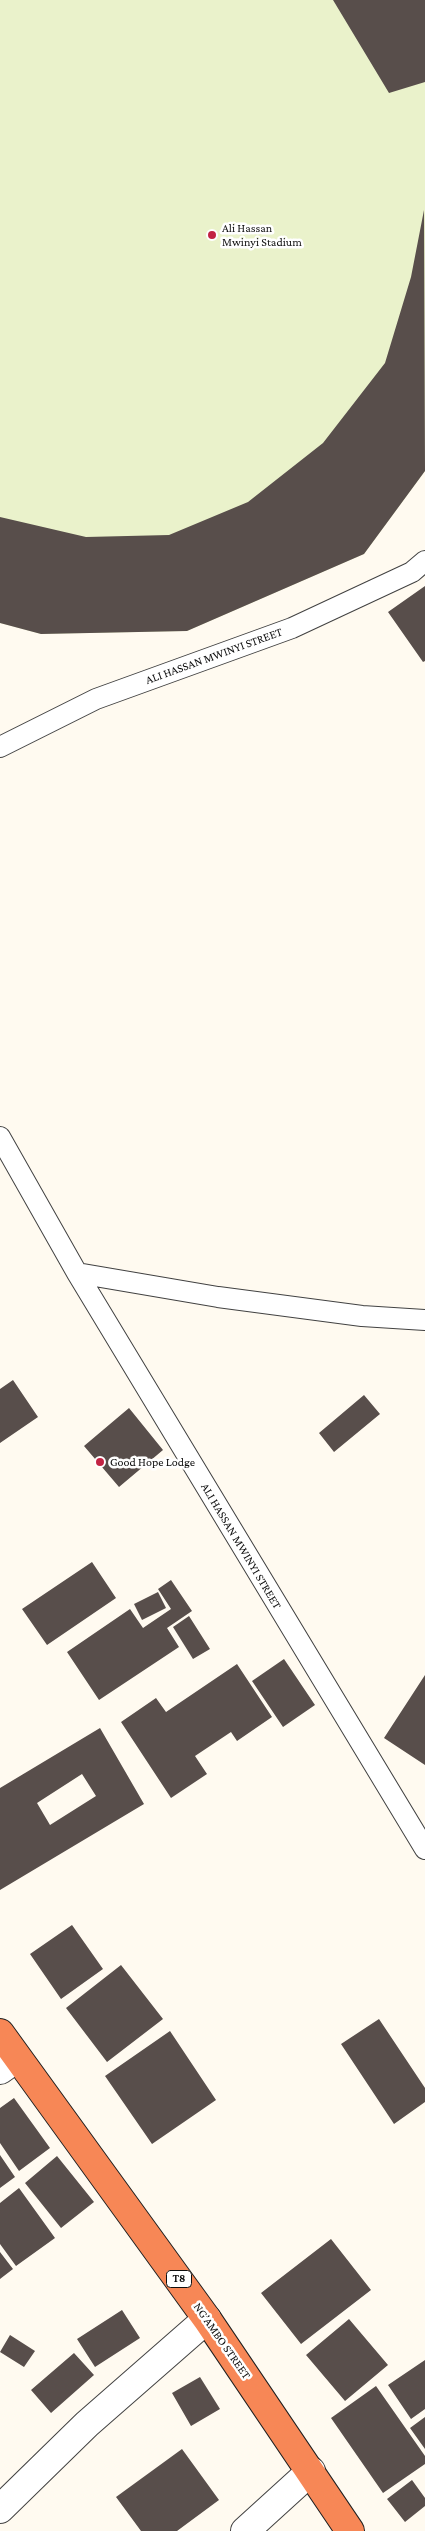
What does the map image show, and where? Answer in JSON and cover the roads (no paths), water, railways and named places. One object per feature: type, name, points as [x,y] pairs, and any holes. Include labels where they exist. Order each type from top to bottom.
[{"type":"highway","name":"NG’AMBO STREET","points":[[0,2033],[9,2064],[207,2319],[350,2531]]},
{"type":"street","points":[[0,2509],[87,2424],[207,2319]]},
{"type":"street","points":[[246,2531],[311,2471]]},
{"type":"lane","name":"ALI HASSAN MWINYI STREET","points":[[0,747],[96,699],[292,628],[412,572],[425,561]]},
{"type":"lane","name":"ALI HASSAN MWINYI STREET","points":[[0,1137],[77,1273],[425,1849]]},
{"type":"lane","points":[[77,1273],[237,1299],[362,1316],[425,1320]]},
{"type":"place","name":"Ali Hassan Mwinyi Stadium","points":[[212,235]]},
{"type":"place","name":"Good Hope Lodge","points":[[100,1462]]}]
